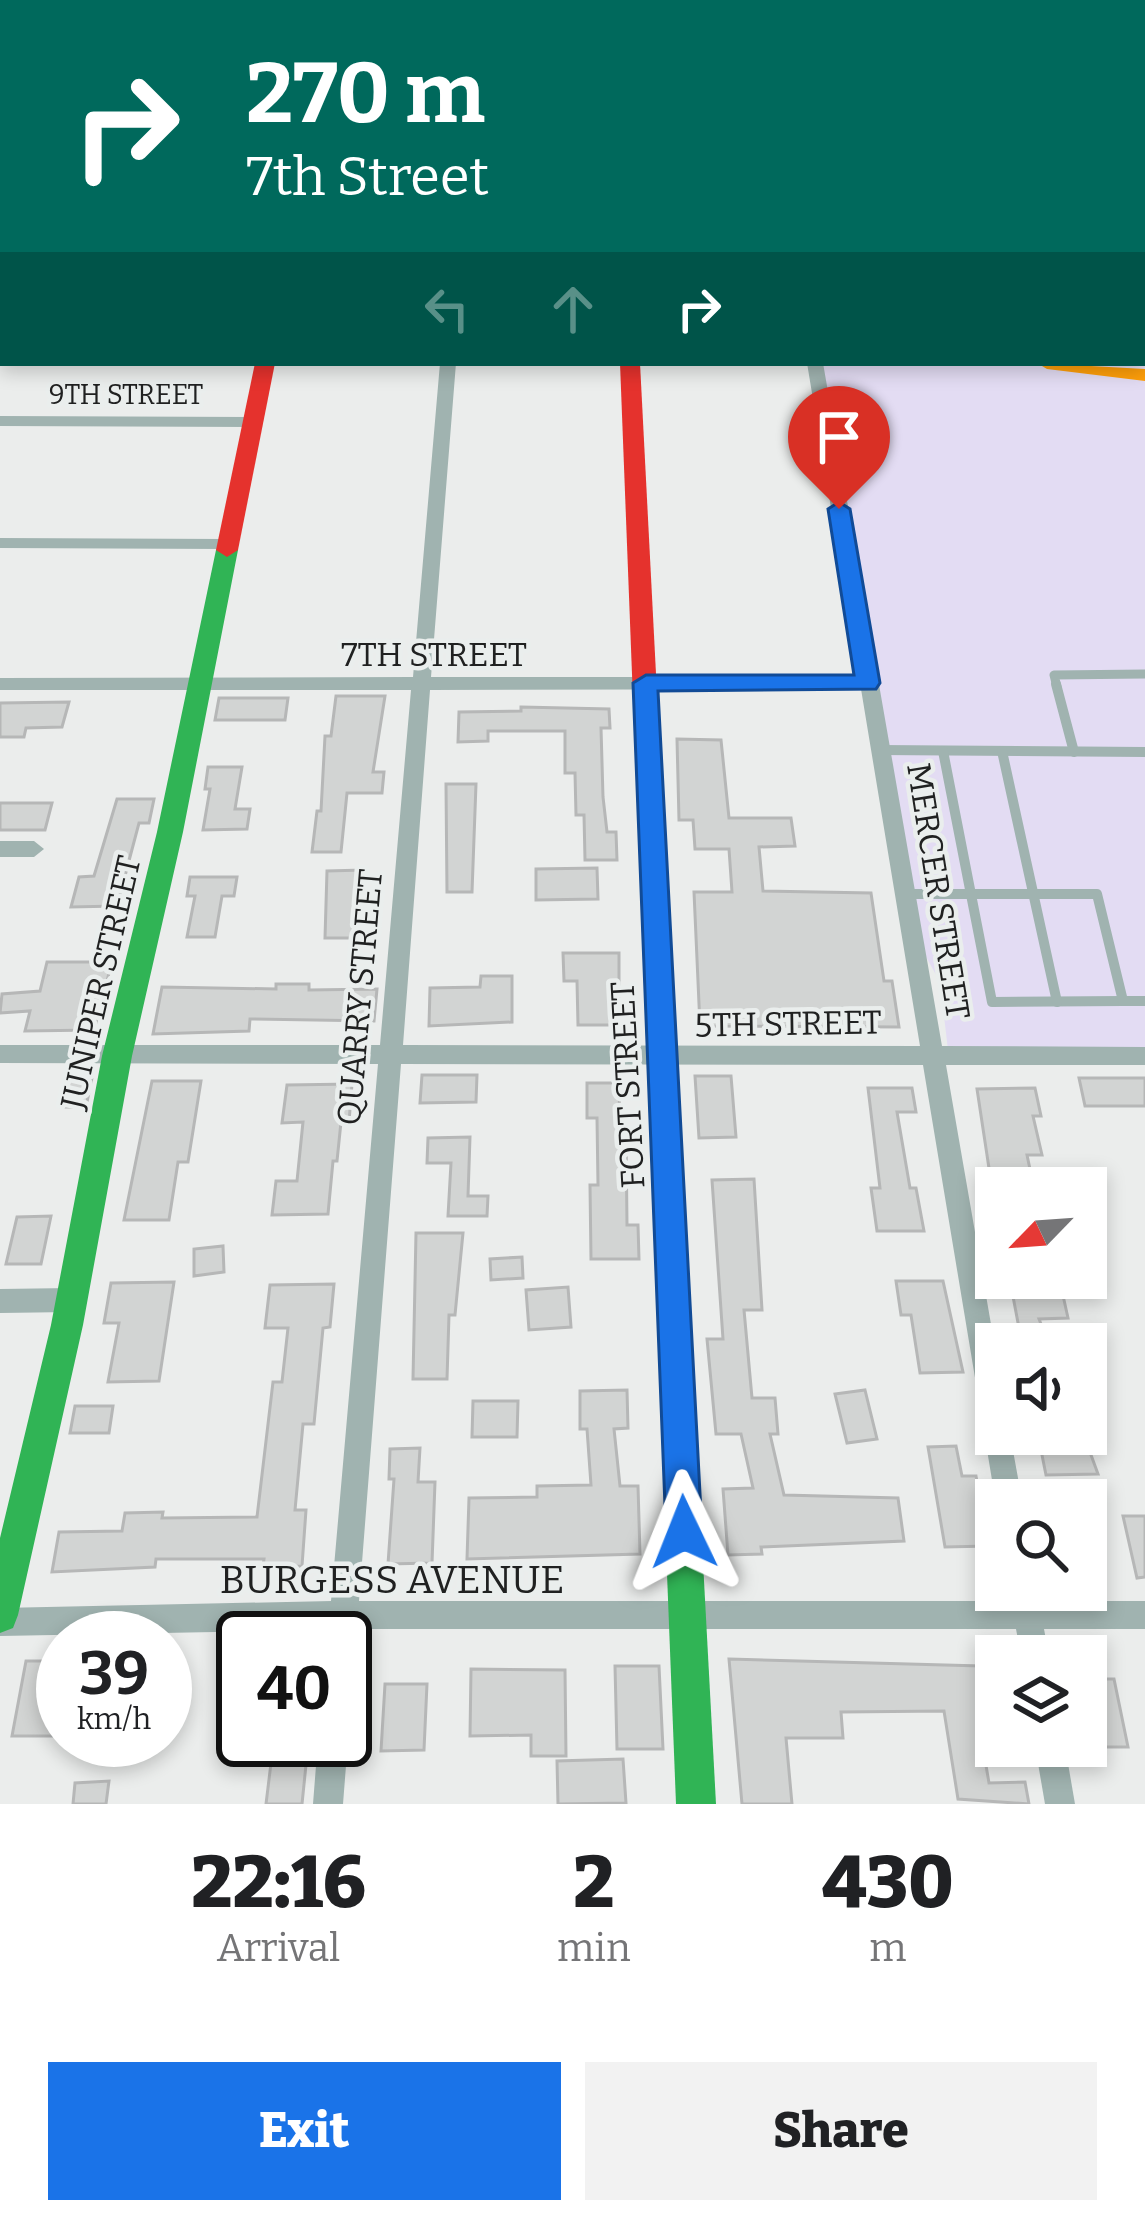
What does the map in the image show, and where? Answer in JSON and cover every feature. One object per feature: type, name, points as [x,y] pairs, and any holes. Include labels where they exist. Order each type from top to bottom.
[{"type":"street","name":"JUNIPER STREET","points":[[0,1618],[71,1300],[117,1056],[170,832],[264,366]]},
{"type":"street","name":"QUARRY STREET","points":[[344,1611],[448,366]]},
{"type":"street","name":"FORT STREET","points":[[630,366],[696,1804]]},
{"type":"street","name":"MERCER STREET","points":[[815,366],[977,1323]]},
{"type":"street","points":[[1072,366],[1145,375]]},
{"type":"street","name":"9TH STREET","points":[[0,421],[251,422]]},
{"type":"street","points":[[0,543],[225,544]]},
{"type":"street","name":"7TH STREET","points":[[0,684],[868,683]]},
{"type":"street","points":[[0,849],[34,849]]},
{"type":"street","name":"5TH STREET","points":[[0,1054],[1145,1056]]},
{"type":"street","points":[[0,1301],[71,1300]]},
{"type":"street","name":"BURGESS AVENUE","points":[[372,1626],[975,1605]]},
{"type":"street","name":"BURGESS AVENUE","points":[[1105,1611],[1145,1615]]},
{"type":"street","name":"BURGESS AVENUE","points":[[0,1618],[216,1624]]},
{"type":"street","points":[[328,1804],[331,1767]]},
{"type":"street","points":[[1054,1767],[1060,1804]]},
{"type":"lane","points":[[1074,752],[1054,675],[1145,674]]},
{"type":"lane","points":[[879,750],[1145,752]]},
{"type":"lane","points":[[943,751],[992,1002],[1145,1000]]},
{"type":"lane","points":[[1002,751],[1057,1002]]},
{"type":"lane","points":[[903,894],[1096,894],[1124,1001]]},
{"type":"shaded area","points":[[820,366],[1145,366],[1145,1048],[948,1050],[940,982],[925,955]]},
{"type":"building","points":[[336,696],[385,696],[373,772],[384,772],[382,793],[347,793],[341,852],[312,852],[317,811],[321,811],[325,736],[331,736]]},
{"type":"building","points":[[219,698],[288,698],[285,720],[215,720]]},
{"type":"building","points":[[69,702],[62,727],[26,728],[24,737],[0,737],[0,703]]},
{"type":"building","points":[[521,707],[609,709],[610,728],[601,728],[603,797],[607,832],[616,832],[617,860],[585,860],[584,815],[576,815],[575,773],[565,773],[565,731],[488,731],[488,741],[458,742],[459,712],[521,711]]},
{"type":"building","points":[[677,739],[721,740],[729,818],[791,818],[795,846],[759,847],[763,891],[871,893],[884,981],[892,981],[899,1027],[700,1026],[694,892],[732,892],[729,849],[695,849],[693,820],[679,820]]},
{"type":"building","points":[[208,767],[242,767],[235,809],[250,809],[247,829],[203,830],[210,789],[205,789]]},
{"type":"building","points":[[446,784],[476,784],[472,892],[447,892]]},
{"type":"building","points":[[117,799],[154,799],[149,823],[139,823],[117,906],[71,907],[79,877],[94,876]]},
{"type":"building","points":[[0,803],[52,803],[45,830],[0,830]]},
{"type":"building","points":[[597,868],[598,899],[536,900],[536,869]]},
{"type":"building","points":[[363,870],[354,938],[325,938],[327,871]]},
{"type":"building","points":[[190,877],[237,877],[234,896],[222,896],[215,937],[187,937],[195,896],[187,896]]},
{"type":"building","points":[[563,953],[619,953],[619,1025],[578,1025],[577,981],[564,981]]},
{"type":"building","points":[[47,962],[112,962],[94,1030],[25,1031],[30,1011],[0,1013],[2,994],[40,991]]},
{"type":"building","points":[[481,976],[512,976],[512,1022],[429,1026],[430,988],[480,987]]},
{"type":"building","points":[[276,984],[309,984],[309,990],[377,989],[374,1021],[250,1019],[249,1031],[153,1034],[162,987],[276,989]]},
{"type":"building","points":[[69,1073],[93,1073],[86,1107],[61,1107]]},
{"type":"building","points":[[422,1075],[477,1075],[476,1102],[420,1103]]},
{"type":"building","points":[[695,1076],[731,1076],[736,1137],[699,1138]]},
{"type":"building","points":[[1079,1078],[1145,1078],[1145,1106],[1085,1106]]},
{"type":"building","points":[[152,1081],[201,1081],[188,1162],[178,1162],[169,1220],[124,1220]]},
{"type":"building","points":[[587,1083],[619,1083],[620,1133],[626,1133],[627,1225],[638,1225],[639,1259],[591,1259],[590,1185],[598,1185],[597,1118],[587,1118]]},
{"type":"building","points":[[352,1084],[349,1122],[341,1122],[337,1161],[333,1161],[328,1214],[272,1215],[276,1181],[297,1181],[303,1122],[282,1123],[287,1085]]},
{"type":"building","points":[[868,1088],[912,1088],[916,1112],[897,1112],[910,1188],[916,1188],[924,1231],[877,1231],[871,1188],[880,1188]]},
{"type":"building","points":[[1035,1088],[1041,1116],[1033,1116],[1042,1155],[1027,1155],[1030,1167],[989,1167],[977,1089]]},
{"type":"building","points":[[470,1137],[468,1196],[488,1196],[487,1216],[448,1216],[451,1163],[427,1163],[428,1138]]},
{"type":"building","points":[[754,1179],[762,1310],[744,1310],[752,1398],[775,1398],[778,1434],[770,1434],[784,1495],[898,1498],[904,1541],[761,1547],[762,1554],[728,1555],[723,1489],[753,1488],[741,1434],[716,1434],[707,1339],[723,1339],[712,1180]]},
{"type":"building","points":[[51,1216],[41,1264],[6,1264],[17,1217]]},
{"type":"building","points":[[416,1233],[463,1233],[455,1315],[449,1315],[447,1379],[413,1379]]},
{"type":"building","points":[[223,1246],[224,1272],[194,1276],[194,1249]]},
{"type":"building","points":[[522,1257],[523,1278],[491,1280],[490,1259]]},
{"type":"building","points":[[896,1281],[943,1281],[963,1372],[920,1373],[911,1315],[901,1315]]},
{"type":"building","points":[[174,1282],[159,1381],[108,1382],[119,1323],[104,1323],[111,1283]]},
{"type":"building","points":[[334,1284],[330,1327],[323,1328],[314,1424],[303,1424],[295,1510],[306,1510],[302,1566],[263,1567],[264,1559],[156,1559],[155,1567],[52,1572],[59,1532],[122,1531],[125,1513],[163,1512],[162,1518],[257,1517],[273,1382],[282,1382],[288,1328],[265,1328],[270,1285]]},
{"type":"building","points":[[568,1287],[571,1327],[529,1330],[526,1290]]},
{"type":"building","points":[[1014,1299],[1064,1299],[1068,1318],[1018,1323]]},
{"type":"building","points":[[627,1390],[628,1428],[614,1429],[620,1486],[638,1486],[640,1554],[467,1559],[469,1498],[537,1497],[537,1486],[591,1485],[587,1429],[580,1429],[580,1391]]},
{"type":"building","points":[[865,1390],[877,1439],[847,1443],[835,1394]]},
{"type":"building","points":[[473,1401],[518,1401],[517,1437],[472,1437]]},
{"type":"building","points":[[75,1406],[113,1406],[109,1433],[70,1433]]},
{"type":"building","points":[[956,1446],[962,1476],[976,1476],[975,1546],[945,1547],[928,1447]]},
{"type":"building","points":[[420,1448],[418,1482],[435,1482],[432,1563],[388,1564],[394,1479],[389,1479],[390,1449]]},
{"type":"building","points":[[1042,1455],[1091,1455],[1098,1474],[1046,1475]]},
{"type":"building","points":[[1123,1516],[1145,1516],[1145,1577],[1137,1578]]},
{"type":"building","points":[[729,1659],[975,1666],[975,1767],[986,1767],[989,1783],[1025,1782],[1029,1804],[958,1799],[944,1711],[841,1712],[843,1738],[786,1738],[792,1804],[742,1804]]},
{"type":"building","points":[[26,1661],[36,1661],[36,1736],[12,1736]]},
{"type":"building","points":[[615,1666],[659,1666],[663,1749],[617,1749]]},
{"type":"building","points":[[471,1669],[565,1670],[566,1756],[531,1756],[531,1735],[470,1736]]},
{"type":"building","points":[[1107,1679],[1114,1679],[1128,1747],[1107,1747]]},
{"type":"building","points":[[385,1684],[427,1684],[424,1750],[381,1751]]},
{"type":"building","points":[[623,1759],[626,1803],[558,1804],[557,1761]]},
{"type":"building","points":[[271,1767],[306,1767],[302,1804],[266,1804]]},
{"type":"building","points":[[109,1781],[106,1804],[73,1804],[75,1783]]},
{"type":"traffic: fast","points":[[0,1615],[67,1325],[117,1056],[170,832],[227,550]]},
{"type":"traffic: fast","points":[[658,985],[696,1804]]},
{"type":"traffic: slow","points":[[1072,366],[1145,375]]},
{"type":"traffic: jam","points":[[227,550],[264,366]]},
{"type":"traffic: jam","points":[[630,366],[658,985]]},
{"type":"route","points":[[684,1532],[646,683],[868,683],[839,509]]}]
